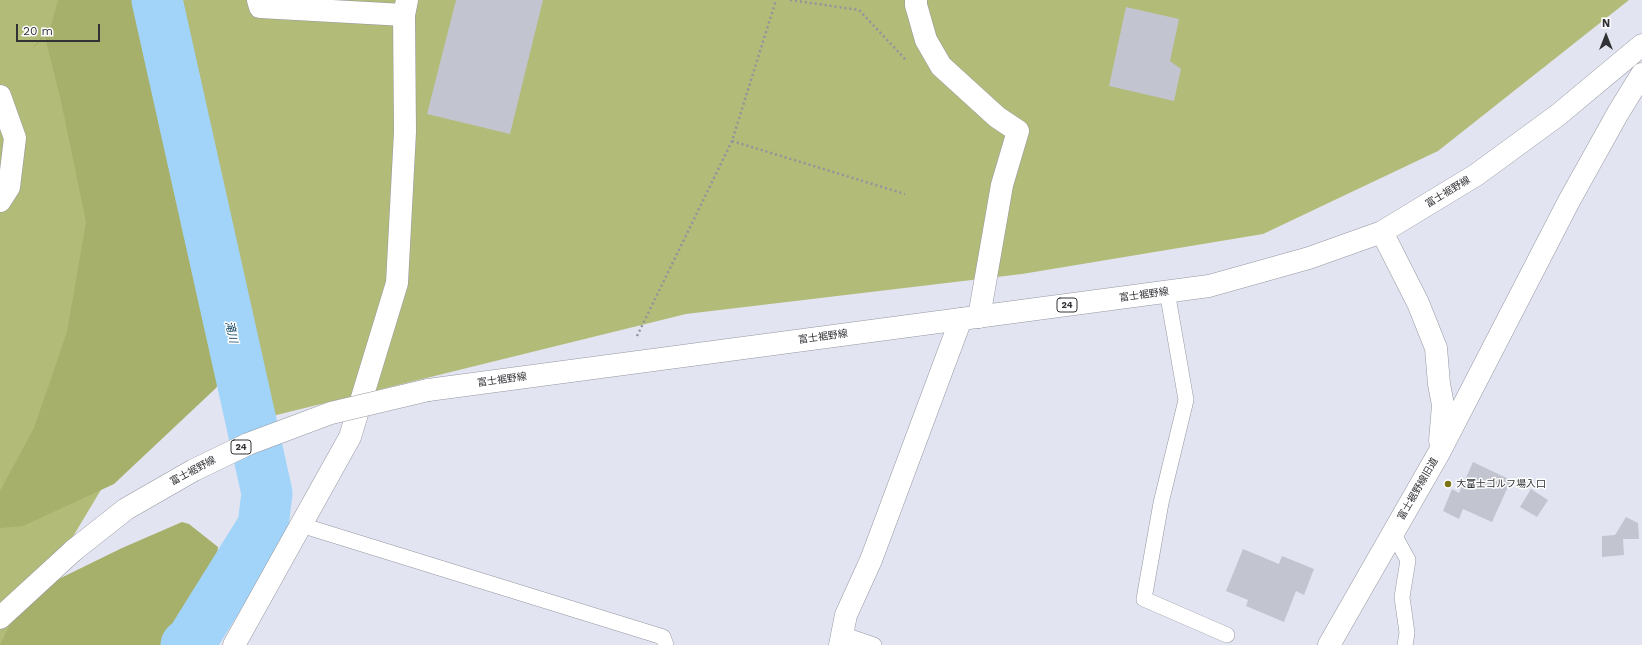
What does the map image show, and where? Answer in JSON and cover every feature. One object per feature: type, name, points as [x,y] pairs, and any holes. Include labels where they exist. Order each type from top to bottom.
[{"type":"street","points":[[234,645],[350,437],[397,283],[405,132],[405,7],[260,7],[258,0]]},
{"type":"street","points":[[841,640],[846,615],[871,560],[970,318],[1002,185],[1018,131],[997,117],[941,66],[926,40],[916,6],[916,0]]},
{"type":"street","name":"富士裾野線","points":[[0,618],[74,550],[126,510],[194,470],[248,444],[331,413],[428,390],[1209,286],[1308,258],[1382,232],[1476,175],[1558,115],[1642,45]]},
{"type":"street","points":[[1440,450],[1569,201],[1618,113],[1642,74]]},
{"type":"street","points":[[0,96],[15,138],[9,187],[0,201]]},
{"type":"street","name":"富士裾野線旧道","points":[[1329,645],[1440,450],[1443,405],[1439,384],[1436,348],[1418,303],[1382,232]]},
{"type":"lane","points":[[1167,291],[1186,400],[1161,503],[1144,599],[1227,635]]},
{"type":"lane","points":[[301,525],[663,637],[666,645]]},
{"type":"lane","points":[[1393,533],[1408,560],[1402,598],[1407,634],[1405,645]]},
{"type":"lane","points":[[841,640],[874,645]]},
{"type":"path","points":[[624,364],[732,141],[776,0]]},
{"type":"path","points":[[790,0],[859,10],[912,66]]},
{"type":"path","points":[[732,141],[905,194]]},
{"type":"green space","points":[[0,0],[123,0],[117,463],[8,645],[0,645]]},
{"type":"green space","points":[[58,0],[159,0],[163,26],[210,182],[238,351],[216,388],[114,484],[23,526],[0,528],[0,491],[34,428],[67,332],[86,222],[61,101],[45,37],[30,51],[51,26]]},
{"type":"green space","points":[[162,0],[1629,0],[1438,151],[1263,234],[1022,274],[686,314],[252,421],[214,289]]},
{"type":"green space","points":[[182,522],[189,524],[218,547],[213,604],[189,645],[0,645],[24,596],[122,548]]},
{"type":"building","points":[[456,0],[543,0],[510,134],[427,114]]},
{"type":"building","points":[[1126,7],[1179,19],[1170,61],[1181,69],[1174,101],[1109,86]]},
{"type":"building","points":[[1473,462],[1511,480],[1492,522],[1463,509],[1459,519],[1443,511],[1452,489],[1459,493]]},
{"type":"building","points":[[1531,489],[1548,500],[1537,517],[1520,507]]},
{"type":"building","points":[[1626,517],[1638,523],[1639,539],[1623,539],[1624,555],[1602,557],[1602,536],[1615,535]]},
{"type":"building","points":[[1243,549],[1279,564],[1282,556],[1314,569],[1304,595],[1296,591],[1284,622],[1246,606],[1248,600],[1226,591]]},
{"type":"waterway","name":"滝川","points":[[157,0],[267,493],[263,526],[192,640],[186,645]]},
{"type":"place","name":"大富士ゴルフ場入口","points":[[1448,484]]}]
